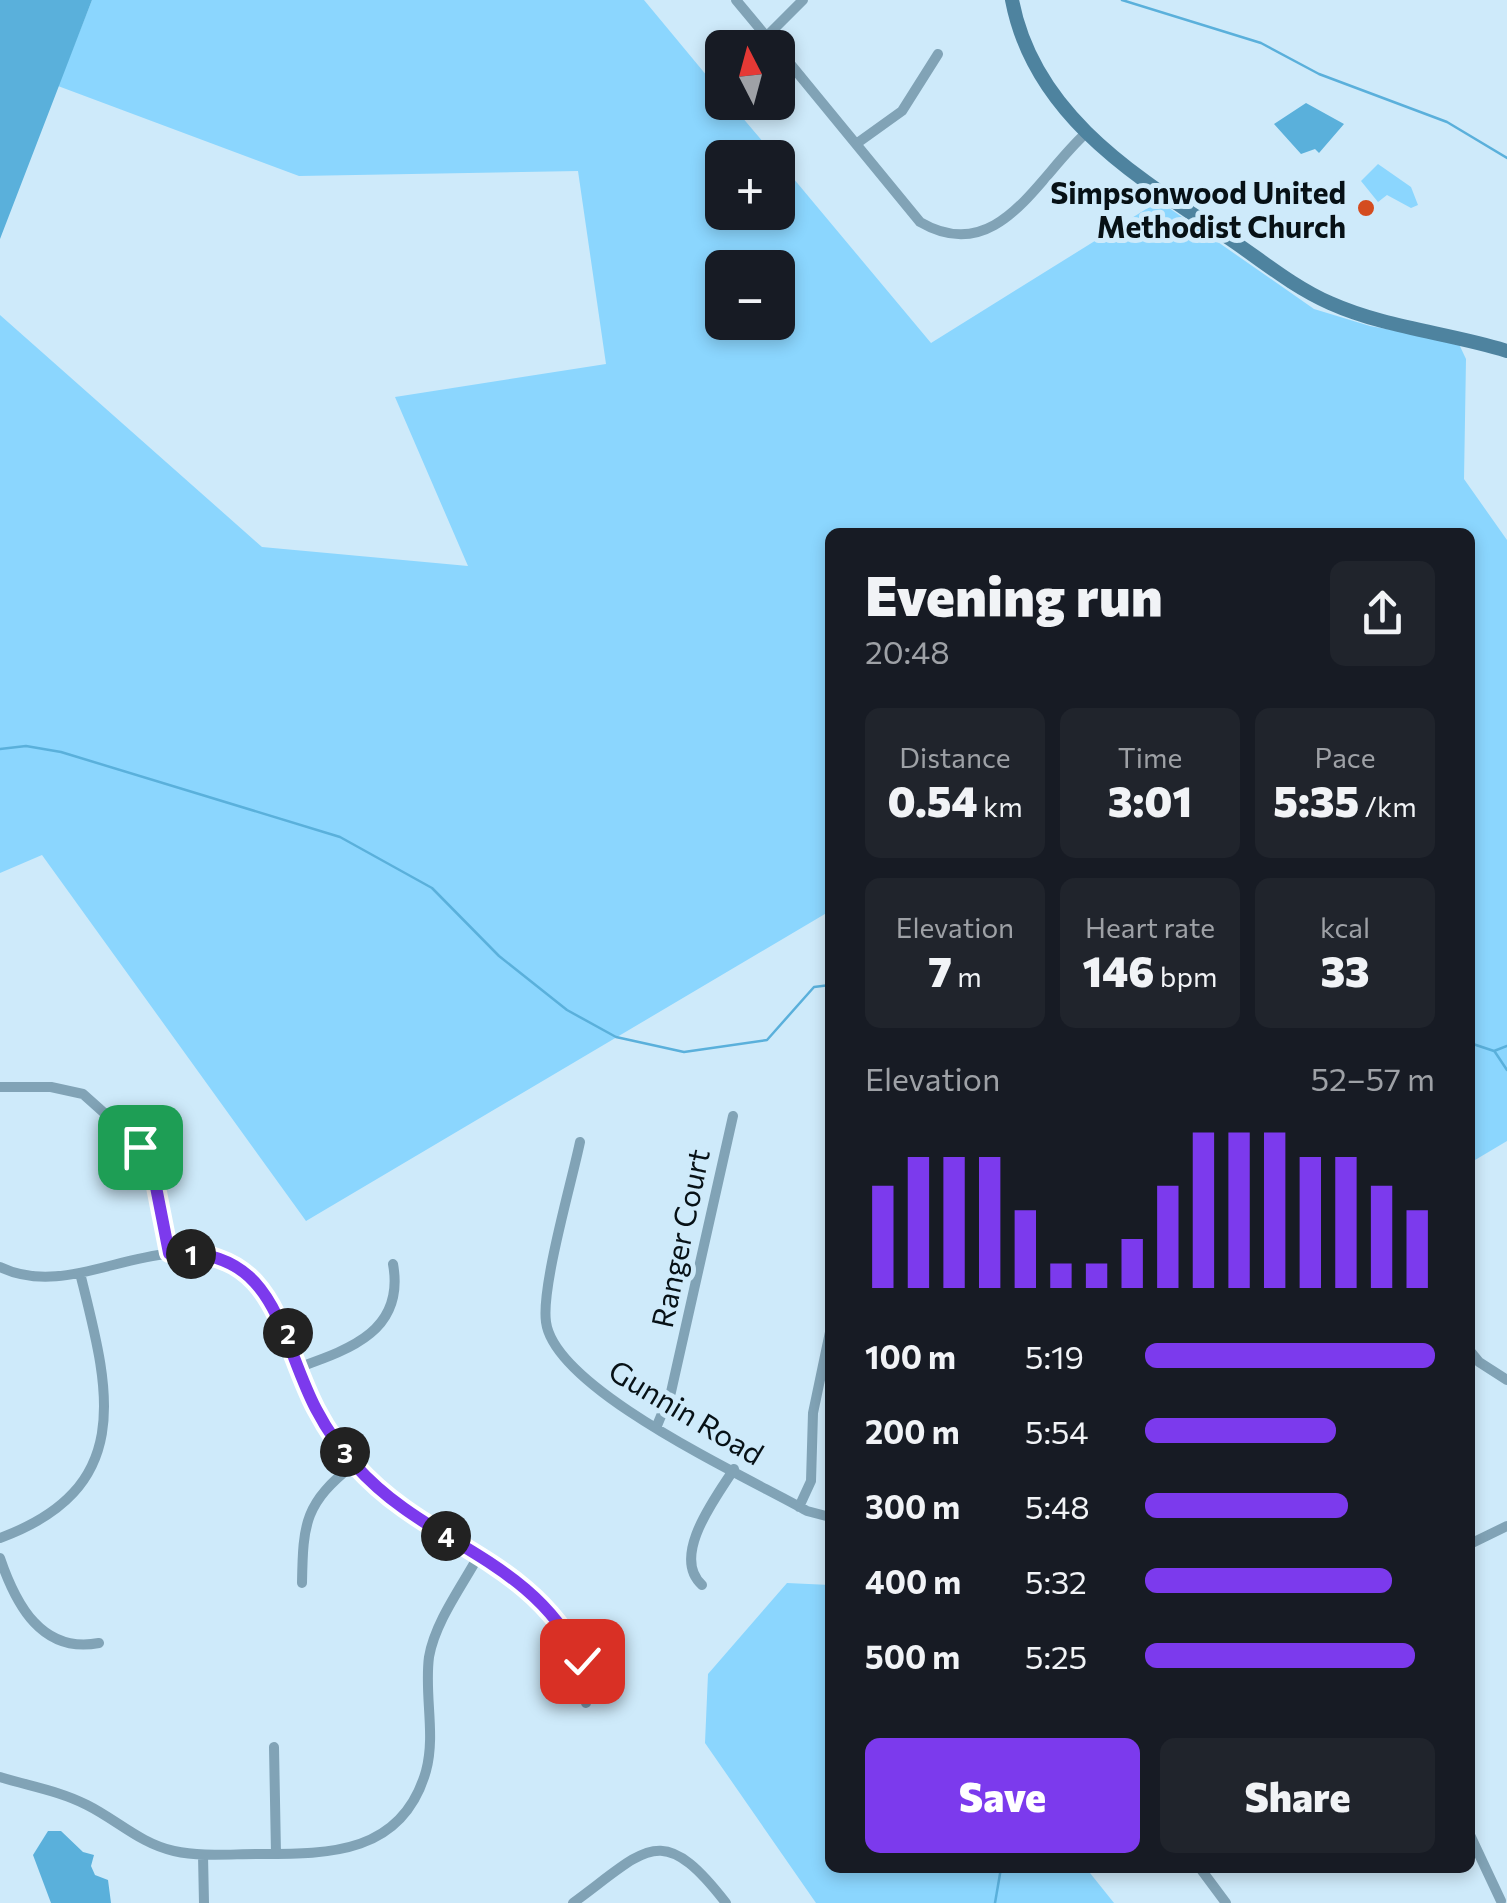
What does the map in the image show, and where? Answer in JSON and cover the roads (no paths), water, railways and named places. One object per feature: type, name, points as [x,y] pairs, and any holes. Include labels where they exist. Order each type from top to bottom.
[{"type":"street","points":[[736,0],[762,30]]},
{"type":"street","points":[[773,30],[803,0]]},
{"type":"street","points":[[1012,0],[1033,58],[1085,134],[1167,198],[1326,302],[1370,319],[1507,351]]},
{"type":"street","points":[[856,144],[902,112],[938,54]]},
{"type":"street","points":[[795,70],[920,222],[944,236],[972,236],[1005,220],[1085,134]]},
{"type":"street","points":[[0,1087],[51,1087],[83,1094],[139,1144],[155,1182],[169,1253]]},
{"type":"street","name":"Ranger Court","points":[[656,1428],[671,1392],[733,1116]]},
{"type":"street","name":"Gunnin Road","points":[[580,1142],[544,1308],[552,1342],[592,1386],[656,1428],[799,1507],[825,1515]]},
{"type":"street","points":[[0,1268],[34,1277],[80,1273],[169,1253],[219,1259],[261,1288],[276,1306],[315,1407],[354,1464],[417,1519],[528,1587],[558,1622],[588,1677],[586,1702]]},
{"type":"street","points":[[300,1367],[364,1342],[382,1323],[397,1286],[393,1264]]},
{"type":"street","points":[[0,1538],[57,1508],[85,1478],[100,1444],[106,1421],[106,1384],[80,1273]]},
{"type":"street","points":[[799,1507],[811,1481],[812,1413],[825,1354]]},
{"type":"street","points":[[1475,1355],[1507,1380]]},
{"type":"street","points":[[302,1583],[306,1518],[325,1488],[354,1464]]},
{"type":"street","points":[[702,1585],[692,1562],[695,1538],[734,1470]]},
{"type":"street","points":[[1475,1542],[1507,1526]]},
{"type":"street","points":[[0,1777],[73,1798],[148,1844],[203,1855],[349,1850],[402,1816],[418,1791],[430,1752],[432,1646],[479,1555]]},
{"type":"street","points":[[0,1558],[16,1601],[34,1625],[78,1647],[100,1643]]},
{"type":"street","points":[[274,1747],[276,1854]]},
{"type":"street","points":[[1475,1846],[1501,1901]]},
{"type":"street","points":[[573,1903],[637,1856],[656,1850],[676,1852],[694,1862],[726,1903]]},
{"type":"street","points":[[203,1855],[204,1903]]},
{"type":"street","points":[[1204,1873],[1226,1903]]},
{"type":"waterway","points":[[1122,0],[1261,43],[1319,74],[1447,122],[1507,158]]},
{"type":"waterway","points":[[0,749],[26,746],[61,752],[340,837],[432,888],[499,956],[567,1010],[616,1037],[684,1052],[767,1040],[814,987],[825,986]]},
{"type":"waterway","points":[[1475,1045],[1494,1051],[1507,1046]]},
{"type":"waterway","points":[[1495,1052],[1507,1070]]},
{"type":"waterway","points":[[995,1903],[1000,1873]]},
{"type":"place","name":"Simpsonwood United Methodist Church","points":[[1366,208]]}]
